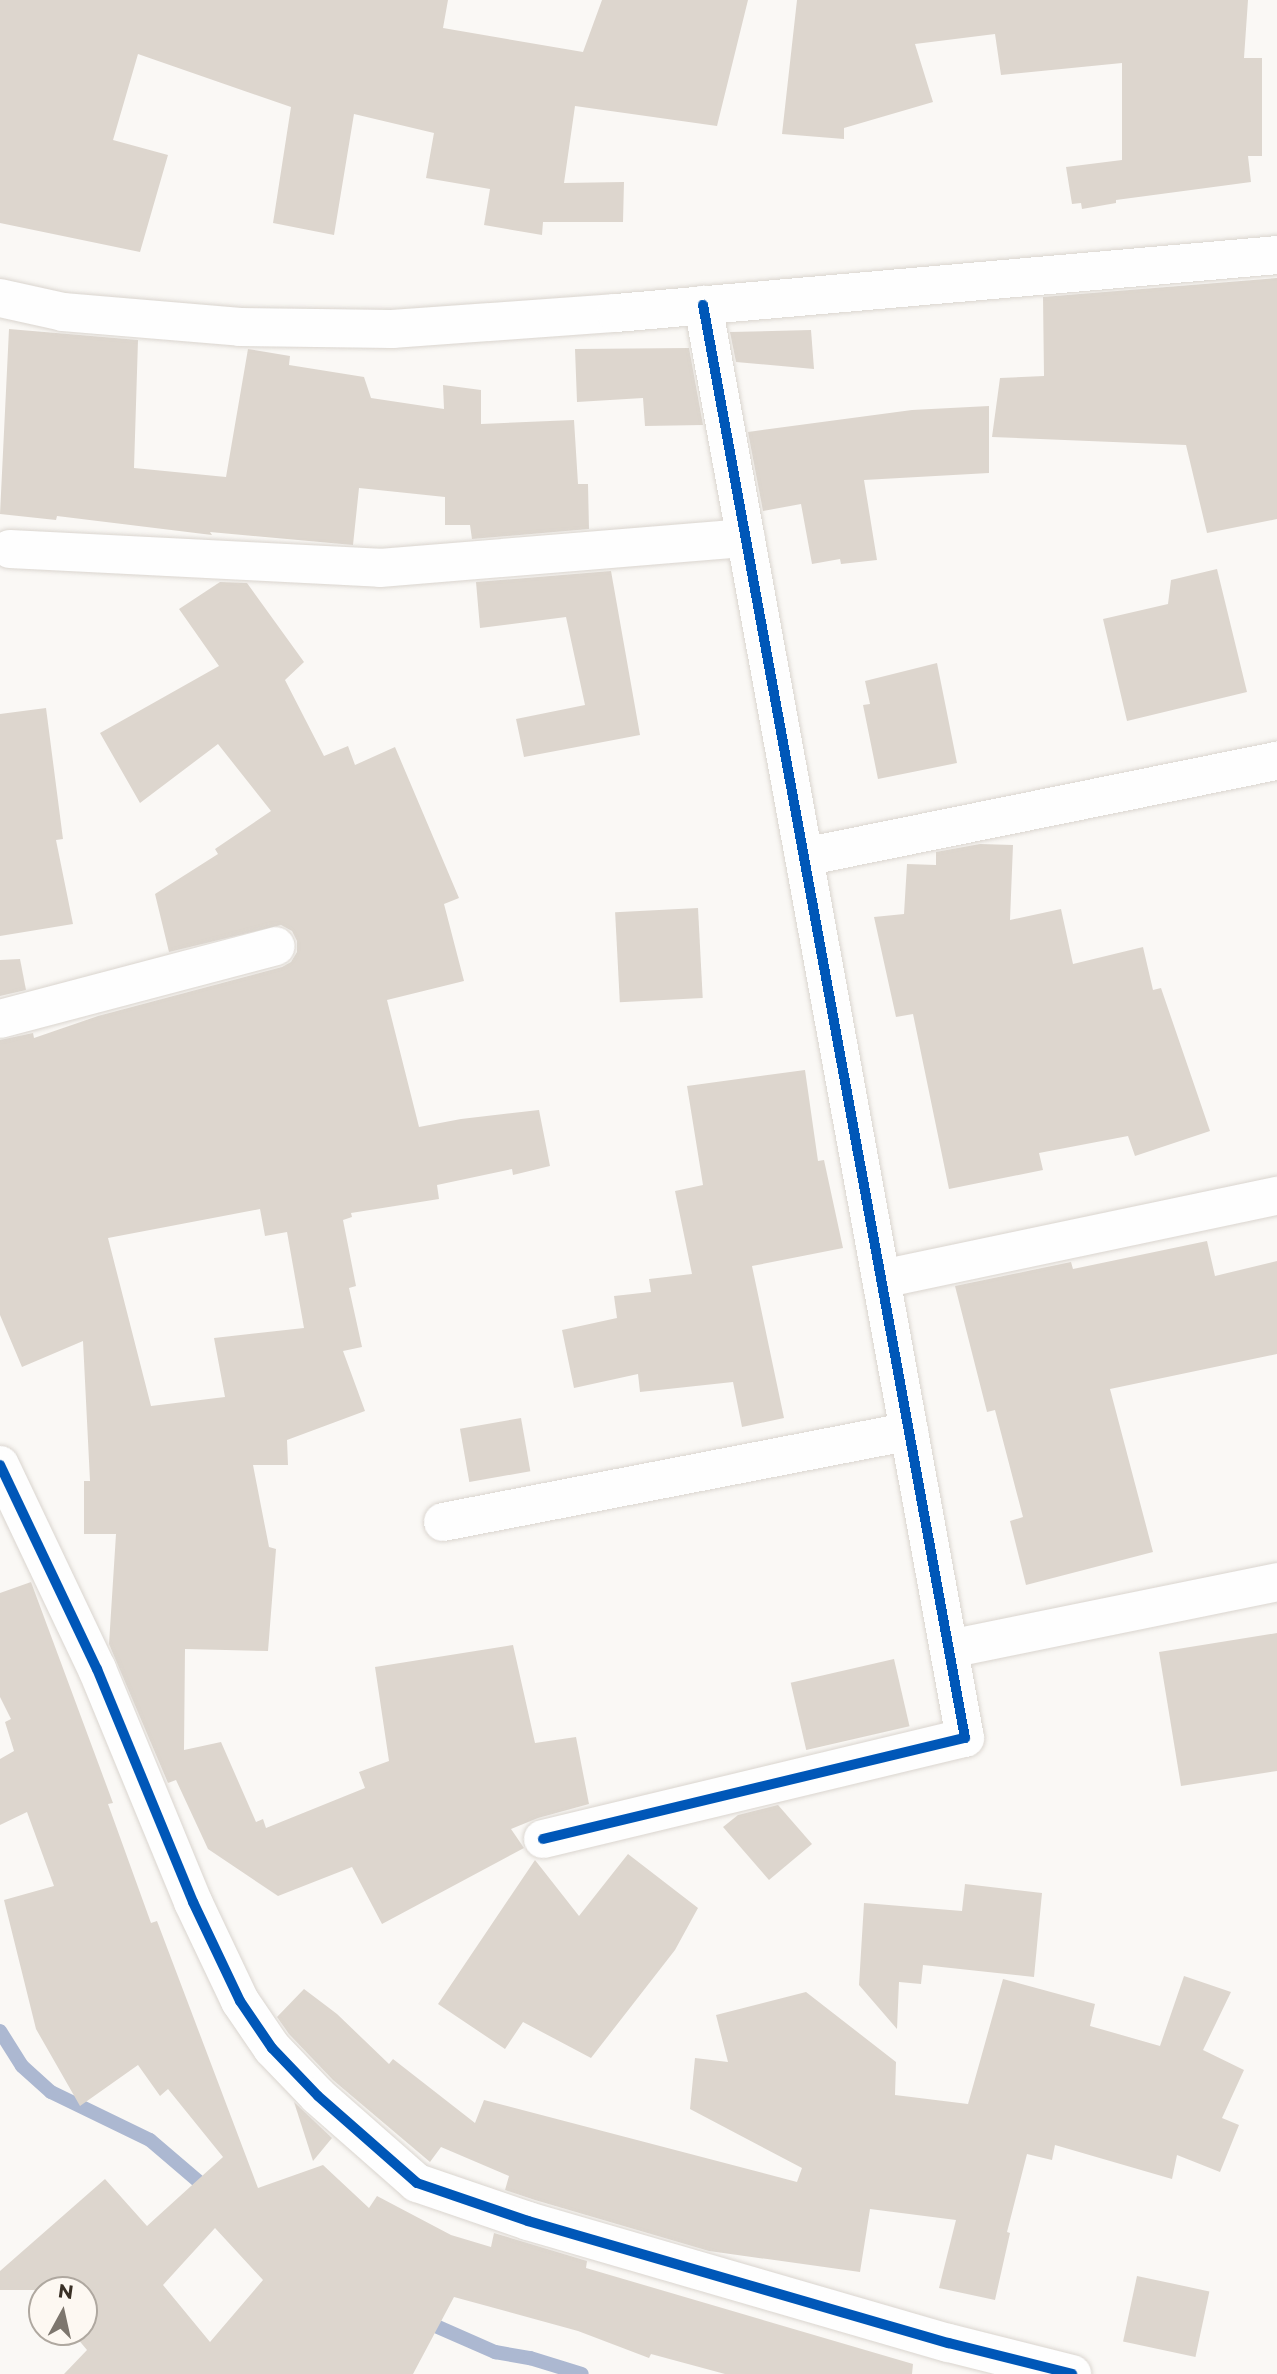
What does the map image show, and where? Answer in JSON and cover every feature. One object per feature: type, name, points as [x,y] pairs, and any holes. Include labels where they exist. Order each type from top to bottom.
[{"type":"street","points":[[0,298],[76,314],[240,327],[392,329],[1277,255]]},
{"type":"street","points":[[543,1839],[965,1738],[703,305]]},
{"type":"street","points":[[10,549],[380,568],[746,538]]},
{"type":"street","points":[[804,857],[1277,761]]},
{"type":"street","points":[[0,1019],[276,946]]},
{"type":"street","points":[[881,1279],[1277,1196]]},
{"type":"street","points":[[443,1522],[909,1431]]},
{"type":"street","points":[[0,1465],[97,1669],[193,1902],[240,2001],[272,2048],[309,2086],[418,2183],[541,2224],[949,2343],[1072,2374]]},
{"type":"street","points":[[949,1649],[1277,1582]]},
{"type":"building","points":[[0,0],[448,0],[443,28],[583,52],[602,0],[748,0],[717,126],[575,106],[564,183],[624,182],[623,222],[543,222],[542,235],[484,225],[490,189],[426,178],[434,133],[354,114],[334,235],[273,223],[291,107],[138,54],[113,140],[168,155],[140,252],[0,223]]},
{"type":"building","points":[[797,0],[1248,0],[1244,58],[1262,58],[1262,156],[1248,156],[1251,182],[1116,200],[1116,203],[1082,209],[1081,203],[1072,204],[1066,167],[1122,160],[1122,63],[1001,75],[995,34],[915,44],[933,102],[844,128],[844,139],[782,134]]},
{"type":"building","points":[[1277,278],[1277,519],[1207,533],[1186,445],[992,437],[1000,378],[1044,376],[1043,297]]},
{"type":"building","points":[[9,329],[138,340],[134,468],[226,477],[248,349],[290,356],[289,365],[364,377],[371,398],[444,409],[443,385],[481,390],[481,424],[574,420],[578,484],[588,484],[589,529],[472,539],[470,525],[445,525],[445,497],[359,488],[353,545],[210,532],[212,535],[57,516],[56,520],[0,514]]},
{"type":"building","points":[[811,330],[814,369],[736,362],[730,332]]},
{"type":"building","points":[[689,348],[703,425],[645,426],[643,398],[577,402],[575,349]]},
{"type":"building","points":[[989,406],[989,473],[864,480],[877,560],[841,564],[840,559],[812,564],[801,504],[763,511],[748,432],[912,410]]},
{"type":"building","points":[[1217,569],[1247,692],[1127,721],[1103,619],[1168,604],[1171,580]]},
{"type":"building","points":[[611,571],[640,735],[524,757],[516,719],[585,705],[566,617],[480,628],[476,582]]},
{"type":"building","points":[[220,582],[247,583],[304,662],[285,680],[324,756],[348,746],[355,765],[395,747],[459,898],[444,904],[464,981],[387,1000],[419,1127],[539,1110],[550,1166],[513,1175],[512,1169],[437,1185],[439,1199],[351,1213],[352,1217],[343,1220],[356,1286],[349,1288],[362,1347],[343,1351],[365,1411],[287,1440],[288,1465],[253,1465],[269,1547],[276,1549],[268,1651],[185,1649],[184,1750],[221,1742],[256,1822],[263,1819],[266,1828],[365,1788],[359,1772],[389,1761],[375,1667],[513,1645],[535,1743],[576,1737],[589,1804],[538,1818],[511,1829],[524,1848],[382,1924],[352,1867],[278,1896],[208,1849],[176,1780],[168,1783],[109,1644],[116,1534],[84,1534],[84,1481],[90,1481],[83,1341],[22,1367],[0,1315],[0,1040],[33,1033],[34,1038],[98,1016],[282,967],[291,962],[297,952],[297,941],[292,931],[281,925],[169,952],[155,894],[218,854],[215,849],[271,811],[218,744],[140,803],[100,733],[219,666],[179,609]],"holes":[[[260,1209],[265,1236],[287,1232],[304,1328],[214,1338],[225,1397],[151,1406],[108,1238]]]},
{"type":"building","points":[[937,663],[957,763],[878,779],[863,705],[870,704],[865,681]]},
{"type":"building","points":[[46,708],[63,839],[56,840],[73,924],[0,936],[0,714]]},
{"type":"building","points":[[980,844],[1013,845],[1010,920],[1061,909],[1073,964],[1143,947],[1153,990],[1161,988],[1210,1131],[1135,1156],[1128,1136],[1039,1153],[1043,1170],[949,1189],[913,1014],[896,1017],[874,917],[904,914],[907,864],[936,865],[936,852]]},
{"type":"building","points":[[698,908],[703,998],[620,1002],[615,912]]},
{"type":"building","points":[[20,959],[26,990],[0,996],[0,960]]},
{"type":"building","points":[[805,1070],[818,1161],[824,1160],[843,1248],[752,1266],[784,1418],[742,1427],[733,1382],[640,1392],[638,1374],[574,1388],[562,1330],[617,1318],[614,1296],[651,1292],[649,1279],[692,1274],[675,1191],[703,1185],[687,1086]]},
{"type":"building","points":[[1207,1241],[1215,1276],[1277,1261],[1277,1354],[1110,1389],[1153,1552],[1026,1585],[1010,1521],[1023,1517],[995,1410],[987,1412],[955,1286],[1071,1262],[1073,1269]]},
{"type":"building","points":[[521,1418],[530,1471],[469,1482],[460,1429]]},
{"type":"building","points":[[31,1582],[113,1803],[108,1804],[151,1923],[157,1921],[258,2188],[323,2165],[369,2208],[377,2196],[451,2235],[491,2247],[494,2233],[587,2261],[586,2268],[913,2364],[912,2374],[725,2374],[651,2354],[649,2358],[578,2331],[454,2297],[413,2374],[64,2374],[87,2350],[84,2346],[98,2346],[98,2276],[28,2276],[28,2290],[0,2290],[0,2271],[105,2179],[147,2226],[223,2157],[168,2089],[160,2096],[138,2065],[80,2106],[36,2029],[4,1900],[54,1886],[27,1812],[0,1825],[0,1759],[14,1751],[5,1722],[11,1719],[0,1697],[0,1593]],"holes":[[[215,2228],[263,2280],[210,2342],[163,2285]]]},
{"type":"building","points":[[1277,1633],[1277,1771],[1181,1786],[1159,1652]]},
{"type":"building","points":[[894,1659],[910,1726],[806,1750],[791,1683]]},
{"type":"building","points":[[778,1805],[812,1844],[769,1880],[723,1827],[738,1815]]},
{"type":"building","points":[[628,1854],[698,1908],[675,1950],[591,2058],[523,2022],[505,2049],[438,2004],[535,1860],[579,1916]]},
{"type":"building","points":[[965,1884],[1042,1893],[1034,1977],[923,1965],[921,1984],[899,1982],[897,2029],[859,1985],[864,1903],[962,1911]]},
{"type":"building","points":[[1184,1976],[1231,1992],[1203,2050],[1244,2070],[1222,2118],[1239,2125],[1220,2172],[1177,2155],[1172,2179],[1055,2145],[1052,2160],[1027,2154],[1007,2232],[1010,2233],[995,2300],[939,2288],[956,2220],[870,2209],[860,2272],[709,2251],[535,2200],[505,2190],[509,2176],[441,2147],[430,2162],[333,2080],[289,2034],[277,2017],[304,1989],[337,2014],[389,2064],[393,2059],[475,2123],[484,2100],[797,2182],[802,2168],[690,2109],[695,2058],[728,2062],[716,2015],[806,1992],[896,2062],[895,2095],[968,2104],[1003,1979],[1095,2004],[1090,2026],[1160,2046]]},
{"type":"building","points":[[294,2102],[332,2138],[313,2161]]},
{"type":"building","points":[[1137,2276],[1209,2291],[1195,2357],[1123,2342]]},
{"type":"waterway","points":[[0,2031],[22,2066],[51,2092],[150,2140],[212,2193]]},
{"type":"waterway","points":[[422,2320],[495,2352],[530,2358],[582,2374]]},
{"type":"cycle path","points":[[543,1839],[965,1738],[703,305]]},
{"type":"cycle path","points":[[0,1465],[97,1669],[193,1902],[240,2001],[272,2048],[318,2096],[417,2183],[528,2221],[949,2343],[1072,2374]]}]
